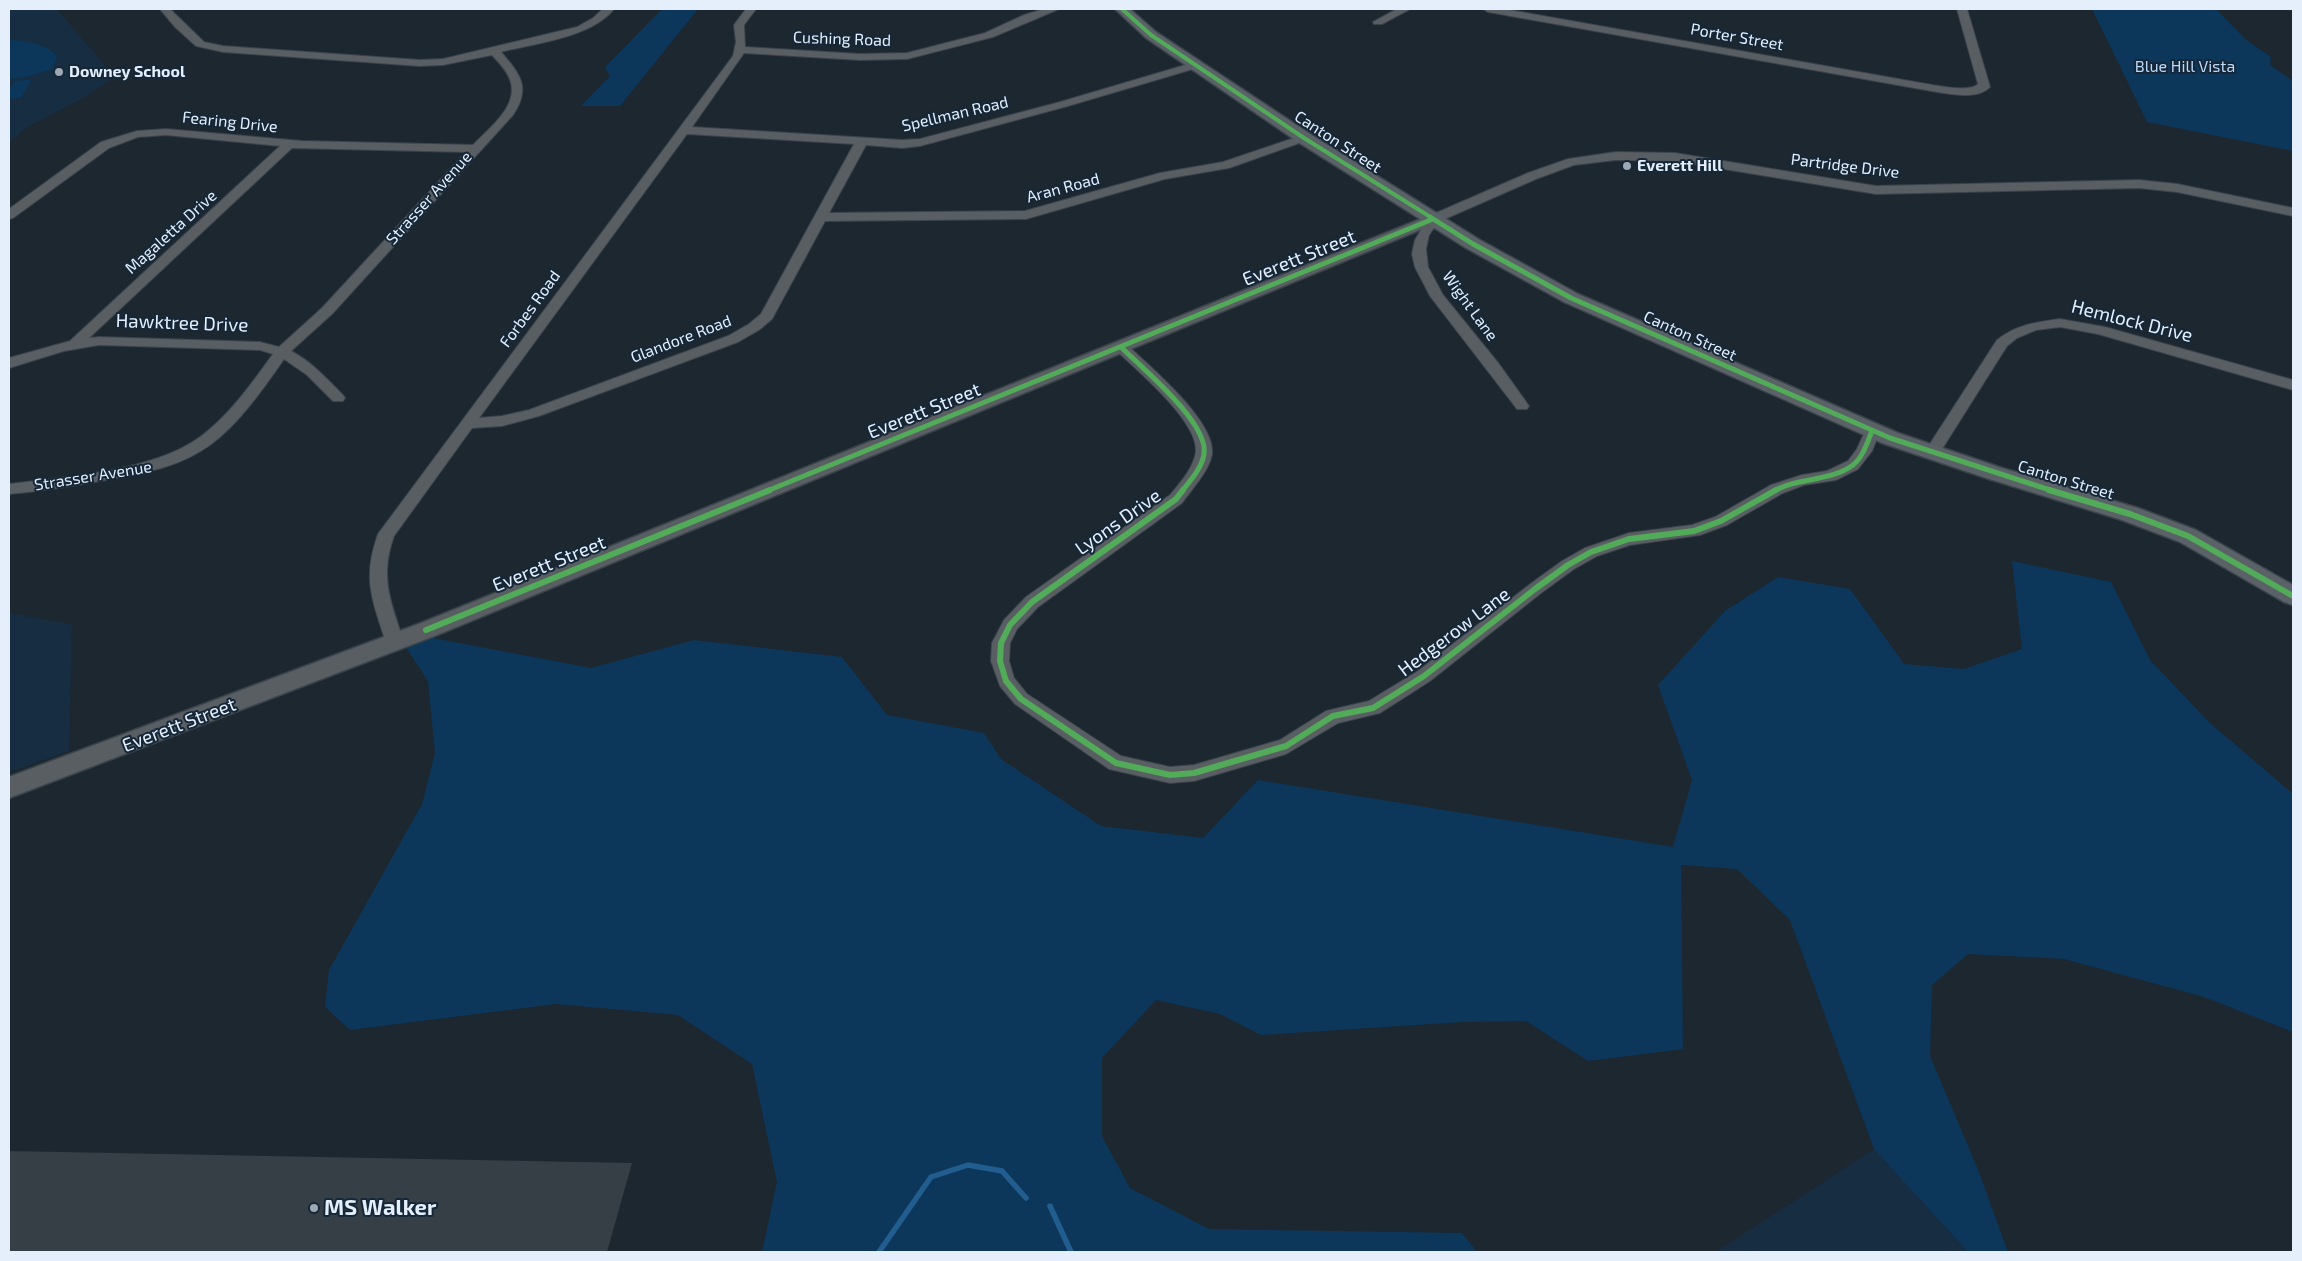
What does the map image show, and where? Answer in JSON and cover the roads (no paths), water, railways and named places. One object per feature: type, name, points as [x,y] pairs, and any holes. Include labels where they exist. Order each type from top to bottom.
[{"type":"main road","name":"Canton Street","points":[[1122,9],[1151,34],[1304,138],[1433,219],[1567,296],[1872,431],[1932,452],[2130,514],[2188,536],[2293,596]]},
{"type":"street","points":[[165,9],[179,26],[200,44],[223,49],[420,63],[443,62],[494,51],[590,25],[609,9]]},
{"type":"street","points":[[740,50],[739,25],[750,9]]},
{"type":"street","name":"Cushing Road","points":[[740,50],[882,58],[907,56],[989,35],[1028,17],[1054,9]]},
{"type":"street","points":[[1378,22],[1405,9]]},
{"type":"street","name":"Porter Street","points":[[1488,9],[1959,92],[1982,90],[1984,84],[1962,9]]},
{"type":"street","name":"Forbes Road","points":[[395,642],[376,579],[376,563],[386,534],[470,423],[527,341],[684,130],[740,50]]},
{"type":"street","name":"Strasser Avenue","points":[[9,489],[126,473],[168,462],[205,441],[219,429],[260,383],[282,352],[327,311],[473,149],[509,113],[515,104],[519,91],[513,74],[494,51]]},
{"type":"street","name":"Spellman Road","points":[[684,130],[902,144],[920,142],[1072,102],[1196,65]]},
{"type":"street","name":"Fearing Drive","points":[[9,215],[105,145],[136,134],[166,132],[289,144],[473,149]]},
{"type":"street","name":"Aran Road","points":[[822,218],[1026,216],[1164,176],[1225,165],[1304,138]]},
{"type":"street","name":"Glandore Road","points":[[470,423],[487,424],[534,413],[733,339],[754,327],[768,316],[862,141]]},
{"type":"street","name":"Magaletta Drive","points":[[75,344],[289,144]]},
{"type":"street","name":"Partridge Drive","points":[[1433,219],[1532,176],[1572,162],[1640,155],[1675,157],[1876,190],[2139,184],[2177,188],[2293,212]]},
{"type":"street","name":"Everett Street","points":[[9,788],[395,642],[1433,219]]},
{"type":"street","name":"Wight Lane","points":[[1433,219],[1424,232],[1419,256],[1428,279],[1447,310],[1492,364],[1522,406]]},
{"type":"street","name":"Hemlock Drive","points":[[1932,452],[2002,343],[2012,335],[2034,326],[2060,323],[2100,330],[2293,385]]},
{"type":"street","name":"Hawktree Drive","points":[[9,363],[38,353],[75,344],[99,341],[260,346],[282,352],[304,364],[338,398]]},
{"type":"street","name":"Lyons Drive","points":[[1039,712],[1012,689],[1003,672],[1000,661],[1001,643],[1010,625],[1032,602],[1176,499],[1194,476],[1204,454],[1201,435],[1195,424],[1121,346]]},
{"type":"street","name":"Hedgerow Lane","points":[[1039,712],[1116,763],[1170,775],[1194,773],[1286,746],[1333,716],[1373,708],[1424,676],[1552,577],[1592,552],[1629,539],[1694,531],[1720,522],[1778,489],[1802,480],[1830,476],[1853,465],[1864,451],[1872,431]]},
{"type":"waterway","points":[[879,1252],[931,1177],[968,1165],[1002,1171],[1026,1198]]},
{"type":"waterway","points":[[1050,1206],[1071,1252]]},
{"type":"place","name":"Downey School","points":[[59,72]]},
{"type":"place","name":"Everett Hill","points":[[1627,166]]},
{"type":"place","name":"MS Walker","points":[[314,1208]]},
{"type":"park label","name":"Blue Hill Vista","points":[[2185,67]]}]
